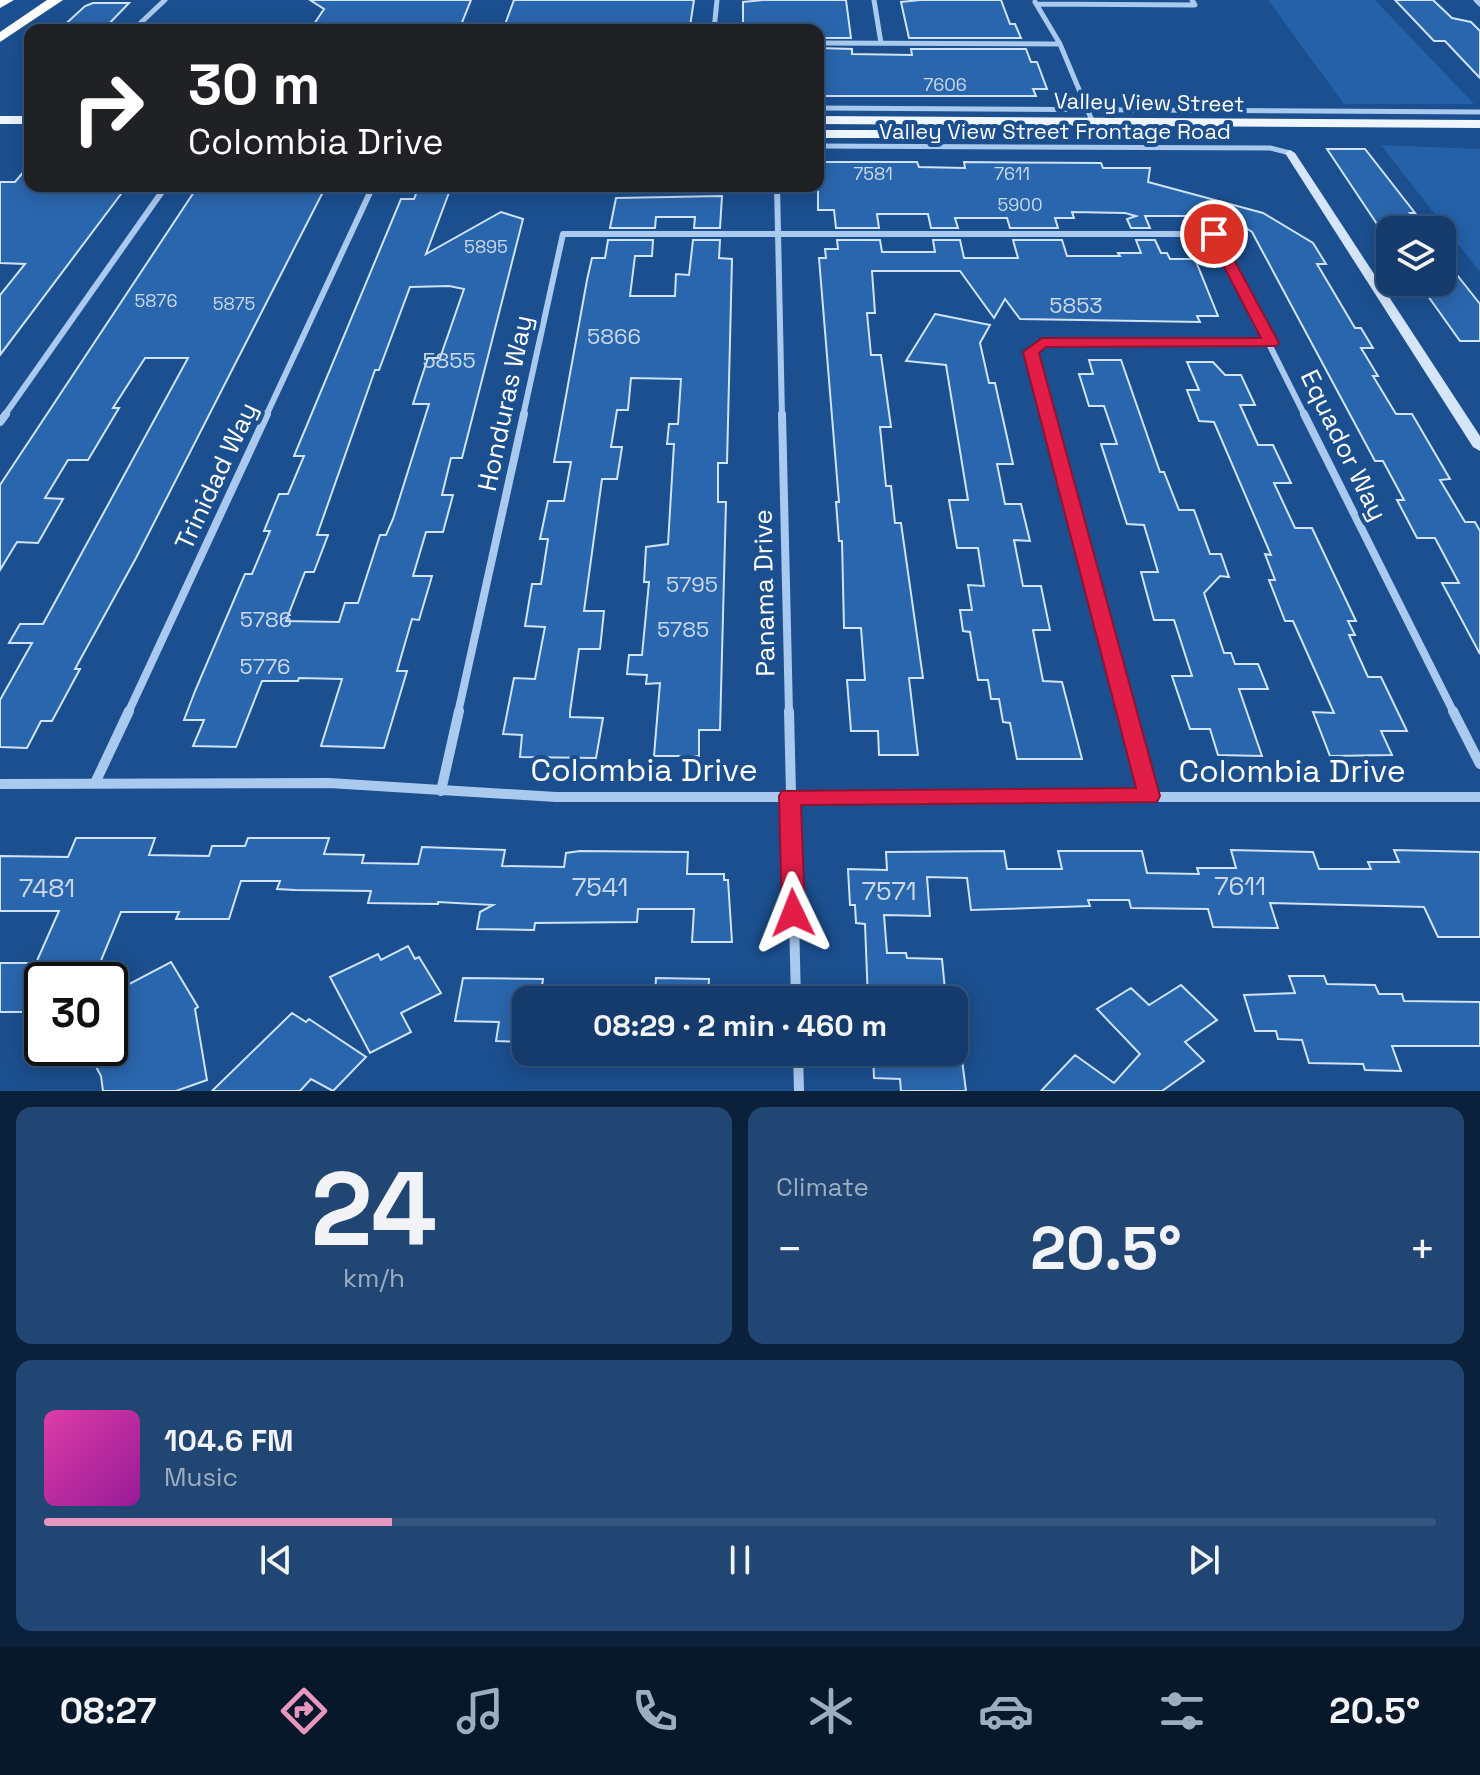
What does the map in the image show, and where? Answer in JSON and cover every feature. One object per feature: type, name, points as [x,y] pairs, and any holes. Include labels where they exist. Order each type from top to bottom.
[{"type":"highway","points":[[0,4],[7,0]]},
{"type":"highway","points":[[0,38],[56,0]]},
{"type":"main road","name":"Valley View Street","points":[[824,120],[1089,115],[1480,124]]},
{"type":"main road","points":[[0,120],[24,120]]},
{"type":"main road","points":[[0,132],[24,132]]},
{"type":"main road","name":"Valley View Street","points":[[824,134],[1480,138]]},
{"type":"street","points":[[139,24],[165,0]]},
{"type":"street","points":[[715,24],[717,0]]},
{"type":"street","points":[[874,0],[881,43]]},
{"type":"street","points":[[1035,2],[1195,5],[1192,0]]},
{"type":"street","points":[[1035,2],[1060,44],[1098,135]]},
{"type":"street","points":[[824,43],[1060,44]]},
{"type":"street","name":"Valley View Street Frontage Road","points":[[824,108],[1089,115],[1480,112]]},
{"type":"street","name":"Valley View Street Frontage Road","points":[[824,146],[1270,148],[1290,153]]},
{"type":"street","points":[[1290,153],[1480,447]]},
{"type":"street","points":[[0,422],[162,192]]},
{"type":"street","name":"Trinidad Way","points":[[95,783],[370,192]]},
{"type":"street","name":"Panama Drive","points":[[777,192],[796,986]]},
{"type":"street","name":"Honduras Way","points":[[441,791],[563,234],[779,234]]},
{"type":"street","name":"Equador Way","points":[[779,234],[1214,234],[1480,764]]},
{"type":"street","points":[[1149,796],[1031,352],[1042,342],[1271,343]]},
{"type":"street","name":"Colombia Drive","points":[[0,784],[329,783],[556,797],[1480,797]]},
{"type":"street","points":[[798,1066],[799,1091]]},
{"type":"shaded area","points":[[1268,0],[1375,0],[1474,104],[1344,104]]},
{"type":"shaded area","points":[[1381,145],[1480,149],[1480,272],[1456,241],[1456,216],[1436,216]]},
{"type":"building","points":[[310,0],[471,0],[461,24],[314,24],[324,9]]},
{"type":"building","points":[[514,0],[694,0],[690,24],[505,24]]},
{"type":"building","points":[[846,0],[851,38],[824,38],[824,24],[743,24],[743,2]]},
{"type":"building","points":[[1001,0],[1010,24],[1015,24],[1021,38],[909,38],[901,2]]},
{"type":"building","points":[[1395,0],[1433,0],[1452,18],[1471,22],[1480,31],[1480,78],[1445,41],[1434,41]]},
{"type":"building","points":[[93,3],[129,3],[109,24],[66,24],[85,6]]},
{"type":"building","points":[[824,48],[852,49],[852,54],[912,55],[911,49],[1026,49],[1031,62],[1037,62],[1047,89],[1033,89],[1036,96],[824,96]]},
{"type":"building","points":[[1327,149],[1365,149],[1415,213],[1410,213],[1412,216],[1376,216],[1376,222]]},
{"type":"building","points":[[824,162],[917,162],[919,167],[965,168],[964,162],[1101,163],[1103,168],[1150,168],[1148,182],[1263,213],[1313,243],[1326,264],[1317,264],[1355,328],[1361,328],[1373,348],[1361,348],[1378,376],[1373,376],[1396,414],[1412,414],[1450,479],[1440,480],[1465,522],[1475,522],[1480,531],[1480,654],[1442,583],[1459,583],[1435,538],[1417,538],[1397,500],[1404,500],[1383,461],[1375,461],[1252,232],[1228,216],[1145,216],[1150,228],[1131,228],[1127,219],[1136,216],[1072,212],[1074,218],[1055,218],[1058,228],[1010,228],[1007,218],[955,218],[958,228],[931,228],[928,214],[877,214],[879,228],[836,228],[834,210],[818,210],[818,192],[824,192]]},
{"type":"building","points":[[24,171],[24,192],[122,192],[0,355],[0,295],[25,264],[0,263],[0,182],[15,182]]},
{"type":"building","points":[[194,192],[323,192],[136,558],[75,669],[80,669],[52,721],[41,721],[27,748],[0,747],[0,700],[32,643],[9,643],[20,624],[43,624],[188,358],[145,358],[113,408],[119,408],[88,460],[68,460],[45,498],[63,499],[38,543],[17,542],[0,570],[0,485]]},
{"type":"building","points":[[417,192],[449,192],[426,254],[501,212],[523,219],[462,458],[451,458],[442,495],[453,495],[443,532],[426,532],[413,576],[432,576],[419,620],[412,619],[397,671],[407,671],[384,748],[321,746],[342,679],[299,678],[298,681],[262,681],[236,747],[193,746],[204,720],[184,720],[195,691],[245,574],[252,574],[270,531],[264,531],[279,494],[288,494],[304,456],[294,456],[401,199],[414,199]],"holes":[[[449,286],[464,289],[440,358],[428,358],[413,404],[429,404],[393,519],[386,535],[380,535],[358,603],[345,603],[339,622],[286,621],[305,572],[314,572],[328,535],[317,535],[375,370],[379,370],[410,287]]]},
{"type":"building","points":[[722,196],[720,228],[694,228],[695,217],[656,217],[655,228],[610,228],[616,198]]},
{"type":"building","points":[[608,240],[653,240],[652,256],[635,256],[630,296],[675,296],[676,274],[689,275],[693,240],[720,240],[719,258],[732,259],[727,463],[718,463],[718,502],[726,502],[720,730],[699,730],[699,756],[654,756],[660,683],[646,684],[647,675],[627,674],[629,655],[642,655],[649,582],[644,582],[646,547],[668,544],[674,444],[667,444],[669,424],[678,424],[681,379],[631,378],[628,410],[617,410],[611,447],[622,447],[617,479],[602,479],[584,611],[604,611],[600,649],[579,649],[570,712],[570,717],[603,718],[596,758],[520,757],[522,735],[503,734],[514,678],[535,679],[545,627],[525,626],[532,584],[541,584],[548,539],[540,539],[548,501],[564,501],[571,462],[554,462],[587,280],[592,258],[605,258]]},
{"type":"building","points":[[837,240],[880,240],[882,252],[935,252],[933,240],[960,240],[964,258],[1018,258],[1013,240],[1062,240],[1067,256],[1120,256],[1118,253],[1141,253],[1136,240],[1155,240],[1161,253],[1167,253],[1170,259],[1195,259],[1218,316],[1197,316],[1200,322],[1020,319],[1005,299],[994,318],[960,271],[872,271],[875,313],[867,313],[871,355],[881,355],[891,427],[880,427],[886,486],[891,486],[895,523],[901,523],[923,678],[909,678],[918,755],[879,755],[878,731],[851,731],[847,680],[865,680],[861,628],[844,628],[842,541],[839,541],[836,502],[839,502],[819,258],[826,258],[825,249],[838,249]]},
{"type":"building","points":[[1456,274],[1480,304],[1480,341],[1460,341],[1428,296],[1456,296]]},
{"type":"building","points":[[935,314],[990,325],[980,343],[989,383],[995,383],[1013,464],[997,464],[1005,504],[1021,504],[1030,541],[1014,540],[1023,586],[1041,586],[1050,630],[1033,630],[1043,681],[1062,682],[1082,759],[1017,759],[1010,723],[1003,722],[999,699],[991,699],[988,680],[978,680],[970,632],[963,631],[960,610],[972,610],[968,585],[984,586],[978,548],[957,548],[949,500],[968,500],[946,365],[906,361]]},
{"type":"building","points":[[1089,360],[1121,360],[1160,472],[1164,472],[1179,510],[1194,510],[1210,554],[1221,554],[1229,577],[1220,576],[1204,593],[1224,653],[1231,653],[1235,664],[1258,664],[1268,689],[1239,689],[1262,756],[1218,755],[1210,729],[1190,729],[1172,676],[1192,676],[1174,620],[1154,620],[1141,572],[1158,572],[1144,525],[1127,524],[1101,444],[1117,444],[1104,406],[1089,406],[1079,374],[1093,374]]},
{"type":"building","points":[[1187,362],[1213,362],[1225,375],[1241,375],[1255,405],[1240,405],[1258,445],[1273,445],[1291,483],[1274,483],[1295,528],[1312,528],[1356,621],[1348,621],[1355,635],[1349,635],[1368,677],[1381,677],[1407,731],[1381,731],[1392,755],[1330,756],[1313,712],[1334,713],[1293,621],[1285,621],[1269,580],[1275,580],[1265,554],[1271,555],[1214,422],[1199,421],[1187,390],[1199,390]]},
{"type":"building","points":[[76,838],[155,838],[149,855],[209,856],[212,846],[245,846],[248,838],[329,838],[324,854],[364,855],[362,863],[418,864],[422,847],[505,850],[502,866],[564,867],[566,853],[580,851],[688,852],[687,874],[724,874],[724,880],[728,880],[732,942],[692,942],[694,909],[638,909],[637,922],[535,923],[534,930],[477,929],[480,912],[493,905],[368,903],[371,891],[277,889],[280,881],[241,881],[229,919],[176,919],[179,912],[121,912],[100,962],[36,962],[59,911],[0,911],[0,856],[68,857]]},
{"type":"building","points":[[1231,850],[1313,852],[1319,869],[1371,869],[1368,862],[1399,862],[1394,850],[1480,852],[1480,937],[1438,937],[1424,907],[1270,903],[1278,928],[1213,927],[1208,909],[1131,908],[1129,900],[1088,900],[1090,906],[971,910],[967,878],[927,877],[930,916],[884,915],[887,953],[906,953],[907,958],[942,959],[945,986],[867,986],[865,924],[856,923],[855,905],[850,905],[848,869],[887,870],[886,852],[1004,851],[1007,869],[1062,869],[1058,851],[1142,851],[1147,873],[1199,874],[1197,868],[1236,868]]},
{"type":"building","points":[[408,946],[415,959],[419,957],[441,993],[401,1013],[411,1032],[370,1053],[330,977],[378,954],[381,960]]},
{"type":"building","points":[[171,962],[198,1007],[195,1009],[207,1080],[176,1091],[103,1091],[96,1066],[128,1066],[128,985]]},
{"type":"building","points":[[0,963],[24,963],[24,1012],[0,1012]]},
{"type":"building","points":[[1289,976],[1324,976],[1327,984],[1375,985],[1379,994],[1402,994],[1404,1001],[1480,1002],[1480,1046],[1392,1046],[1401,1071],[1365,1070],[1363,1064],[1309,1063],[1302,1040],[1278,1039],[1276,1031],[1255,1031],[1244,995],[1295,993]]},
{"type":"building","points":[[463,978],[543,979],[542,986],[512,986],[512,1042],[496,1041],[499,1022],[455,1021]]},
{"type":"building","points":[[656,978],[709,979],[709,986],[656,986]]},
{"type":"building","points":[[1181,985],[1217,1020],[1185,1042],[1204,1061],[1162,1091],[1041,1091],[1075,1055],[1114,1083],[1140,1054],[1097,1009],[1131,988],[1149,1005]]},
{"type":"building","points":[[292,1013],[306,1022],[309,1019],[366,1057],[333,1091],[311,1079],[300,1091],[212,1091]]},
{"type":"building","points":[[874,1066],[963,1066],[966,1091],[901,1091],[900,1079],[874,1078]]},
{"type":"route","points":[[793,913],[790,796],[1149,796],[1031,352],[1042,342],[1271,343],[1214,234]]}]
